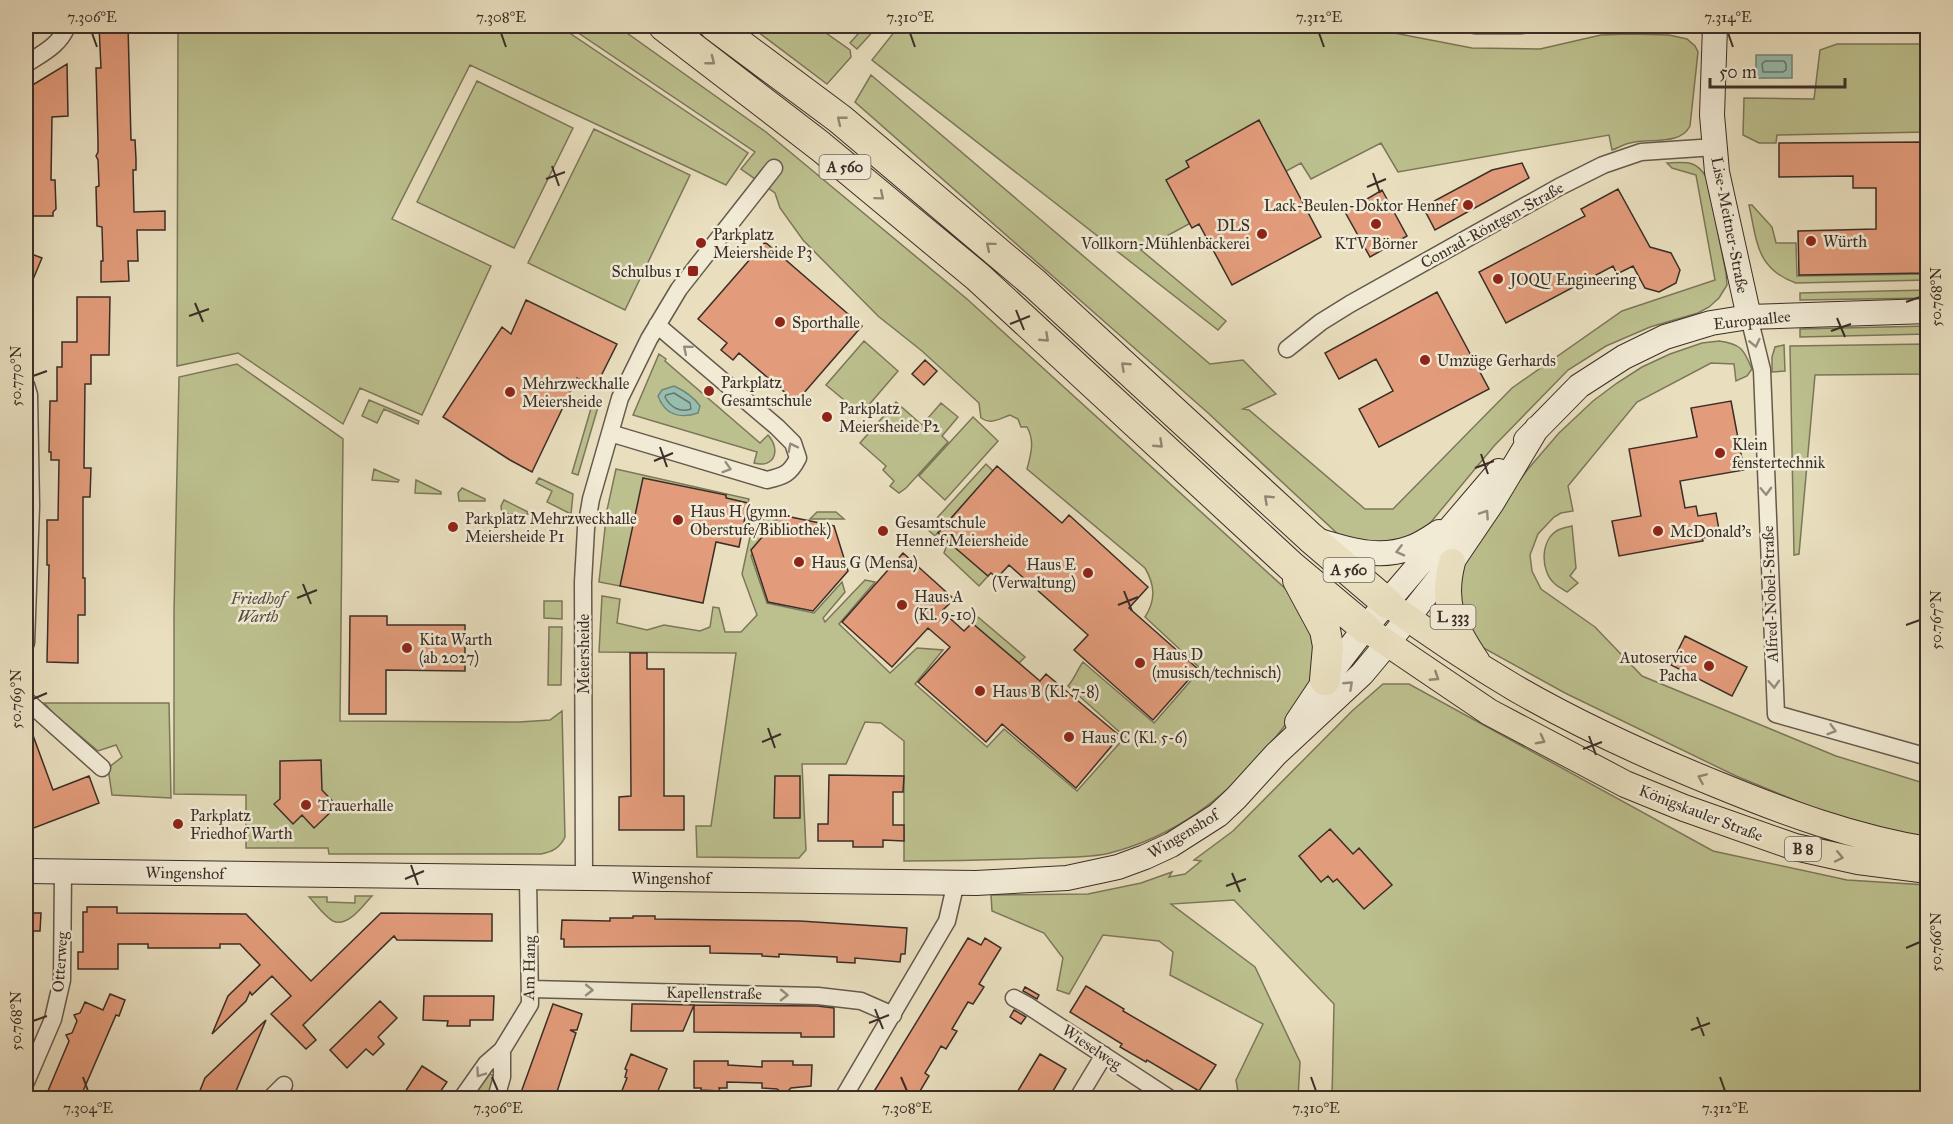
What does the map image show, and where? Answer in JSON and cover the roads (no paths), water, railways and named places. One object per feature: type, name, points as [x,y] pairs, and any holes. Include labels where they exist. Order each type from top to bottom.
[{"type":"highway","name":"A 560","points":[[664,26],[820,146],[978,277],[1291,567],[1376,636]]},
{"type":"highway","name":"A 560","points":[[715,26],[840,119],[1035,284],[1311,538],[1397,610]]},
{"type":"highway","points":[[1291,567],[1324,630],[1328,646],[1324,680]]},
{"type":"main road","name":"Lise-Meitner-Straße","points":[[1715,26],[1712,89],[1714,147],[1717,172],[1749,317]]},
{"type":"main road","name":"Europaallee","points":[[1376,636],[1397,610],[1452,525],[1537,428],[1579,386],[1624,357],[1665,337],[1711,323],[1749,317],[1928,311]]},
{"type":"main road","name":"Europaallee","points":[[1397,610],[1452,562],[1492,503],[1537,428]]},
{"type":"main road","points":[[1311,538],[1356,551],[1384,555],[1412,548],[1452,525]]},
{"type":"main road","name":"L 333","points":[[1452,562],[1447,581],[1448,601],[1458,629],[1480,667]]},
{"type":"main road","name":"B 8","points":[[1397,610],[1480,667]]},
{"type":"main road","name":"Wingenshof","points":[[1276,754],[1324,680],[1376,636]]},
{"type":"main road","name":"Wingenshof","points":[[26,871],[956,882],[1067,878],[1118,867],[1145,857],[1171,845],[1218,815],[1276,754],[1362,674],[1376,636]]},
{"type":"main road","name":"Königskauler Straße","points":[[1376,636],[1489,712],[1625,784],[1772,841],[1858,861],[1928,870]]},
{"type":"main road","name":"Königskauler Straße","points":[[1480,667],[1543,703],[1648,755],[1755,800],[1887,843],[1928,850]]},
{"type":"street","points":[[26,64],[56,44],[68,26]]},
{"type":"street","name":"Conrad-Röntgen-Straße","points":[[1287,349],[1321,322],[1350,304],[1559,187],[1603,165],[1641,152],[1714,147]]},
{"type":"street","name":"Meiersheide","points":[[584,878],[583,582],[586,528],[591,499],[620,398],[657,325],[679,290],[774,168]]},
{"type":"street","name":"Alfred-Nobel-Straße","points":[[1749,317],[1762,370],[1776,714],[1928,757]]},
{"type":"street","points":[[610,433],[767,480],[782,477],[793,468],[798,458],[793,443],[777,427],[657,325]]},
{"type":"street","points":[[26,385],[29,395],[31,506],[26,643]]},
{"type":"street","points":[[26,700],[102,768]]},
{"type":"street","name":"Otterweg","points":[[26,1082],[53,1019],[62,980],[63,871]]},
{"type":"street","name":"Am Hang","points":[[462,1098],[486,1064],[502,1050],[530,1004],[528,878]]},
{"type":"street","points":[[843,1098],[947,921],[956,882]]},
{"type":"street","name":"Kapellenstraße","points":[[531,989],[818,996],[861,1001],[893,1015]]},
{"type":"street","name":"Wieselweg","points":[[1014,998],[1169,1098]]},
{"type":"street","name":"Am Hang","points":[[495,1098],[502,1077],[502,1050]]},
{"type":"street","points":[[1078,1098],[1104,1055]]},
{"type":"street","points":[[271,1098],[284,1085]]},
{"type":"water","points":[[1756,55],[1792,55],[1792,78],[1756,78]]},
{"type":"water","points":[[674,386],[697,402],[700,406],[698,413],[685,416],[674,414],[665,408],[658,396],[662,390]]},
{"type":"place","name":"Lack-Beulen-Doktor Hennef","points":[[1468,205]]},
{"type":"place","name":"KTV Börner","points":[[1376,224]]},
{"type":"place","name":"DLS Vollkorn-Mühlenbäckerei","points":[[1262,234]]},
{"type":"place","name":"Würth","points":[[1811,241]]},
{"type":"place","name":"Parkplatz Meiersheide P3","points":[[701,243]]},
{"type":"place","name":"Schulbus 1","points":[[693,271]]},
{"type":"place","name":"JOQU Engineering","points":[[1498,279]]},
{"type":"place","name":"Sporthalle","points":[[780,322]]},
{"type":"place","name":"Umzüge Gerhards","points":[[1425,360]]},
{"type":"place","name":"Parkplatz Gesamtschule","points":[[709,391]]},
{"type":"place","name":"Mehrzweckhalle Meiersheide","points":[[510,392]]},
{"type":"place","name":"Parkplatz Meiersheide P2","points":[[827,417]]},
{"type":"place","name":"Klein fenstertechnik","points":[[1720,453]]},
{"type":"place","name":"Haus H (gymn. Oberstufe/Bibliothek)","points":[[678,520]]},
{"type":"place","name":"Parkplatz Mehrzweckhalle Meiersheide P1","points":[[453,527]]},
{"type":"place","name":"Gesamtschule Hennef Meiersheide","points":[[883,531]]},
{"type":"place","name":"McDonald's","points":[[1658,531]]},
{"type":"place","name":"Haus G (Mensa)","points":[[799,562]]},
{"type":"place","name":"Haus E (Verwaltung)","points":[[1088,573]]},
{"type":"place","name":"Haus A (Kl. 9-10)","points":[[902,605]]},
{"type":"place","name":"Kita Warth (ab 2027)","points":[[407,648]]},
{"type":"place","name":"Haus D (musisch/technisch)","points":[[1140,663]]},
{"type":"place","name":"Autoservice Pacha","points":[[1709,666]]},
{"type":"place","name":"Haus B (Kl. 7-8)","points":[[980,691]]},
{"type":"place","name":"Haus C (Kl. 5-6)","points":[[1069,737]]},
{"type":"place","name":"Trauerhalle","points":[[306,805]]},
{"type":"place","name":"Parkplatz Friedhof Warth","points":[[178,824]]},
{"type":"park label","name":"Friedhof Warth","points":[[258,607]]}]
